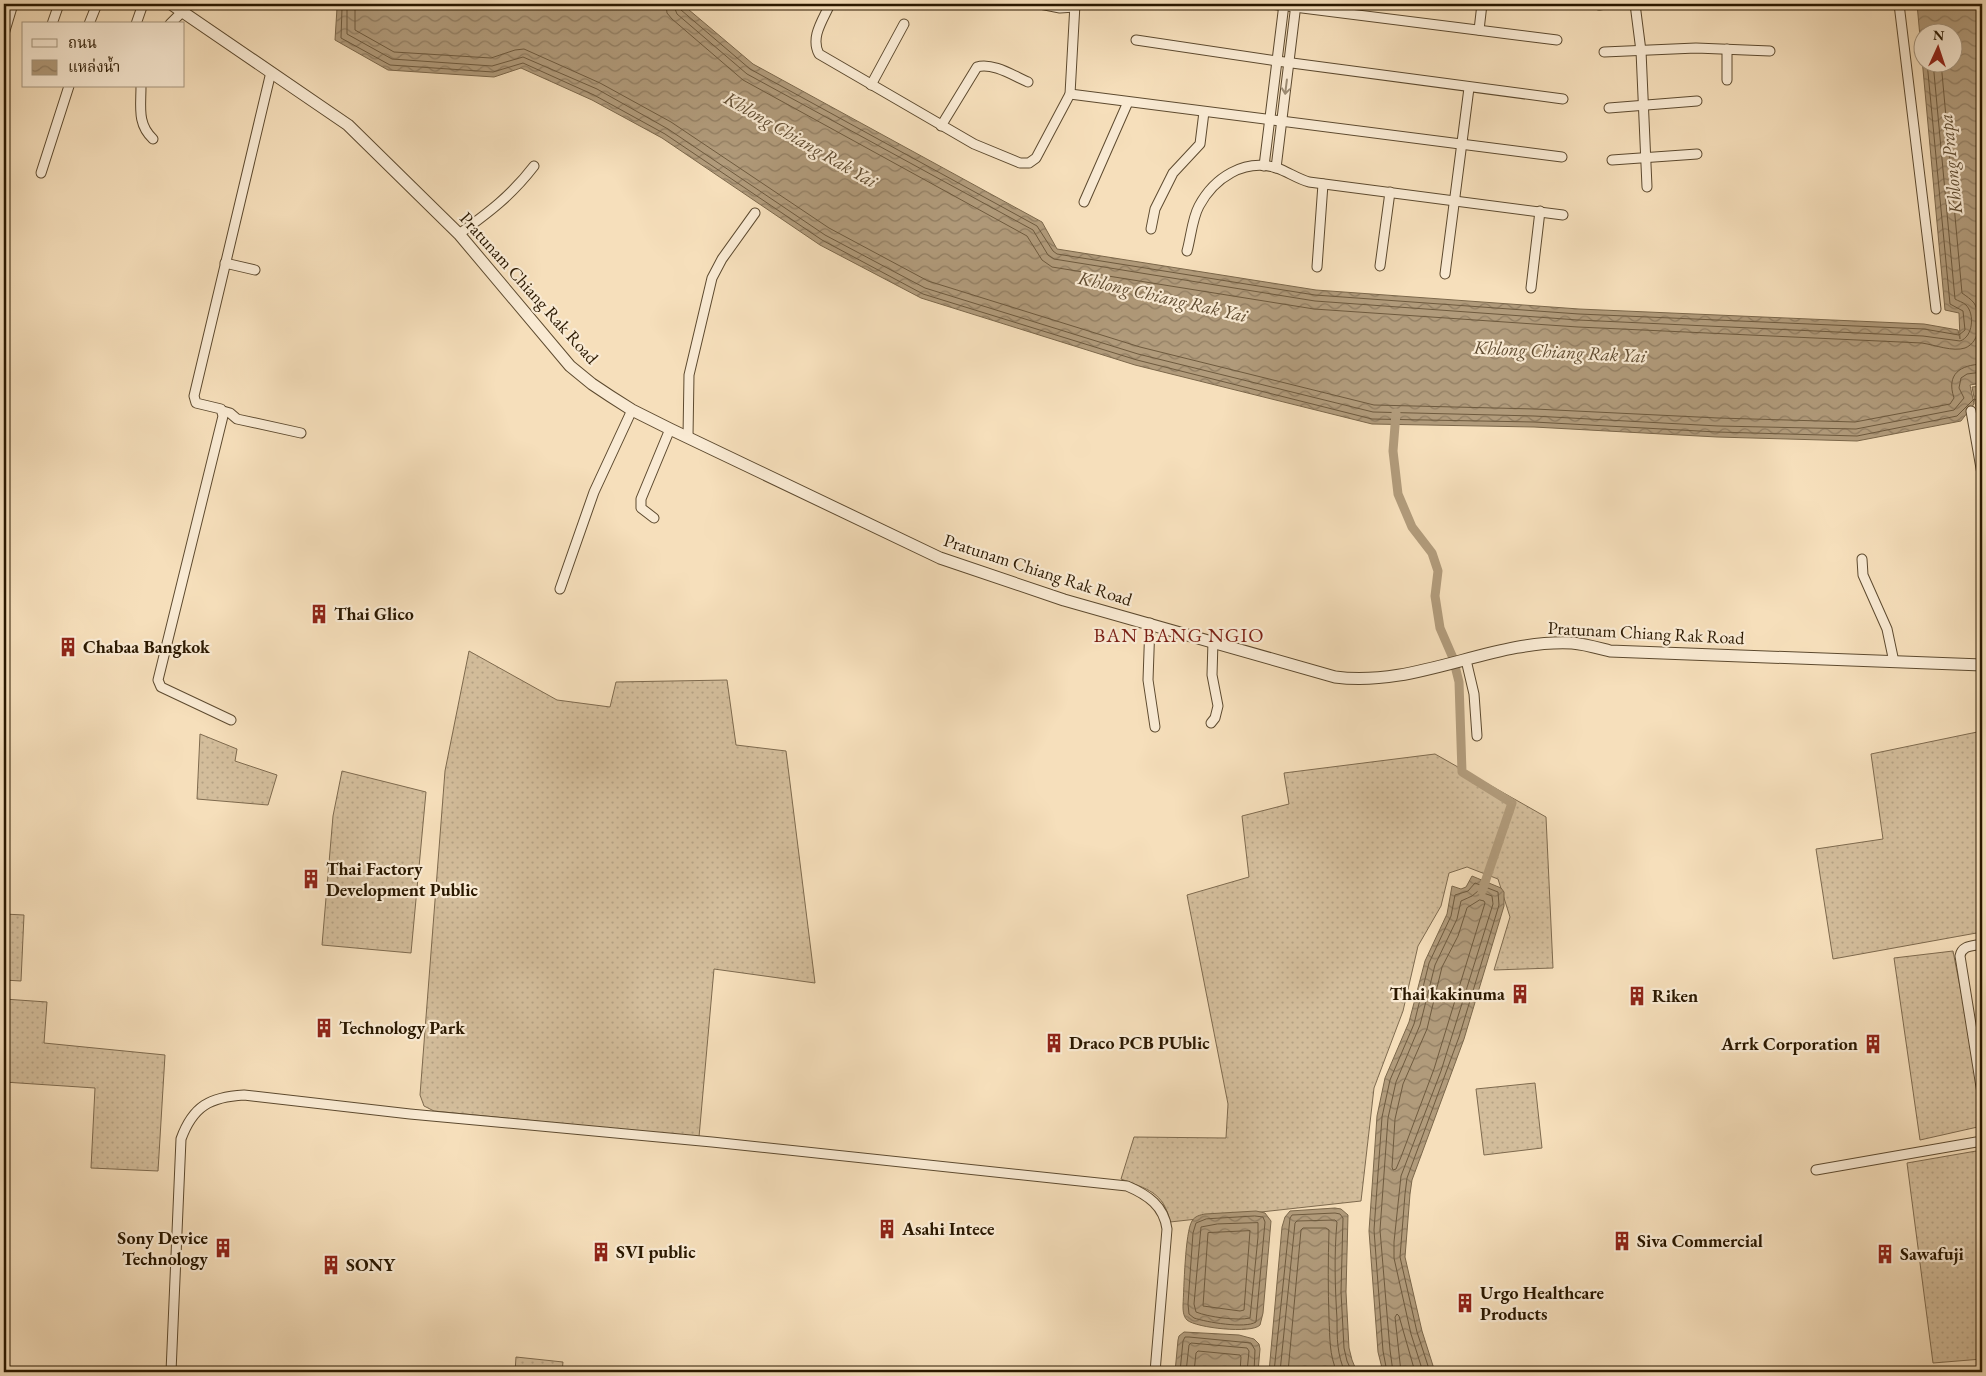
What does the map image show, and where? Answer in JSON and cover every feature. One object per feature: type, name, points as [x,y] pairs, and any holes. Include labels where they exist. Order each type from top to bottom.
[{"type":"street","points":[[4,34],[13,4]]},
{"type":"street","points":[[53,22],[59,4]]},
{"type":"street","points":[[91,22],[97,4]]},
{"type":"street","points":[[137,22],[143,4]]},
{"type":"street","name":"Pratunam Chiang Rak Road","points":[[171,4],[348,125],[459,234],[570,366],[592,384],[632,410],[940,558],[1064,600],[1335,677],[1355,680],[1444,666],[1536,645],[1574,643],[1610,651],[1982,665]]},
{"type":"street","points":[[830,4],[816,36],[815,46],[819,54],[974,144],[1020,163],[1030,163],[1036,158],[1070,94],[1075,6],[1060,8],[1040,4]]},
{"type":"street","points":[[1270,4],[1557,40]]},
{"type":"street","points":[[1478,30],[1482,4]]},
{"type":"street","points":[[1635,4],[1641,51],[1647,187]]},
{"type":"street","points":[[1899,4],[1936,309]]},
{"type":"street","points":[[1264,166],[1284,5]]},
{"type":"street","points":[[1276,168],[1296,6]]},
{"type":"street","points":[[172,22],[182,12]]},
{"type":"street","points":[[872,85],[904,24]]},
{"type":"street","points":[[1136,40],[1469,88],[1563,99]]},
{"type":"street","points":[[1604,52],[1696,48],[1770,50]]},
{"type":"street","points":[[1726,49],[1727,80]]},
{"type":"street","points":[[942,126],[977,67],[983,65],[990,66],[1028,82]]},
{"type":"street","points":[[270,72],[194,399],[196,403],[222,409],[230,413],[237,420],[301,433]]},
{"type":"street","points":[[40,173],[68,88]]},
{"type":"street","points":[[141,88],[142,126],[153,139]]},
{"type":"street","points":[[1444,274],[1469,88]]},
{"type":"street","points":[[1070,94],[1562,157]]},
{"type":"street","points":[[1610,108],[1697,101]]},
{"type":"street","points":[[1084,202],[1124,102]]},
{"type":"street","points":[[1152,230],[1156,209],[1173,173],[1200,144],[1204,112]]},
{"type":"street","points":[[1612,160],[1646,156],[1697,154]]},
{"type":"street","points":[[459,234],[499,205],[518,187],[534,166]]},
{"type":"street","points":[[1187,251],[1198,208],[1209,191],[1223,177],[1241,168],[1264,166],[1276,168],[1300,180],[1323,184],[1563,214]]},
{"type":"street","points":[[1317,267],[1323,184]]},
{"type":"street","points":[[1380,266],[1390,192]]},
{"type":"street","points":[[1532,288],[1540,211]]},
{"type":"street","points":[[688,436],[689,375],[712,278],[722,259],[755,214]]},
{"type":"street","points":[[225,264],[255,270]]},
{"type":"street","points":[[560,589],[594,492],[632,410]]},
{"type":"street","points":[[223,411],[158,680],[161,687],[230,720]]},
{"type":"street","points":[[1971,411],[1982,474]]},
{"type":"street","points":[[654,518],[641,508],[641,499],[670,429]]},
{"type":"street","points":[[1862,559],[1863,575],[1888,629],[1894,662]]},
{"type":"street","points":[[1150,623],[1148,680],[1155,727]]},
{"type":"street","points":[[1211,723],[1215,718],[1218,706],[1212,676],[1213,641]]},
{"type":"street","points":[[1464,661],[1474,694],[1477,736]]},
{"type":"street","points":[[1982,944],[1965,947],[1961,951],[1960,956],[1982,1093]]},
{"type":"street","points":[[171,1372],[181,1139],[185,1128],[198,1109],[216,1099],[244,1095],[410,1114],[712,1142],[1127,1186],[1140,1192],[1156,1204],[1163,1213],[1168,1229],[1155,1372]]},
{"type":"street","points":[[1816,1170],[1982,1141]]},
{"type":"shaded area","points":[[469,651],[557,700],[610,707],[616,682],[727,680],[736,745],[786,751],[815,983],[714,969],[699,1137],[434,1111],[424,1106],[420,1095],[445,771]]},
{"type":"shaded area","points":[[1982,731],[1982,932],[1833,959],[1816,849],[1883,839],[1871,754]]},
{"type":"shaded area","points":[[200,734],[237,749],[235,761],[277,775],[268,805],[197,799]]},
{"type":"shaded area","points":[[1435,754],[1546,817],[1553,968],[1494,970],[1510,917],[1498,879],[1467,867],[1449,873],[1441,906],[1418,946],[1403,1011],[1374,1088],[1361,1201],[1170,1222],[1159,1198],[1146,1189],[1121,1179],[1134,1137],[1226,1138],[1228,1104],[1187,895],[1249,877],[1242,816],[1289,804],[1284,773]]},
{"type":"shaded area","points":[[342,771],[426,792],[411,953],[322,945],[333,816]]},
{"type":"shaded area","points":[[4,914],[24,915],[21,981],[4,980]]},
{"type":"shaded area","points":[[1953,951],[1982,1099],[1982,1126],[1920,1140],[1894,958]]},
{"type":"shaded area","points":[[4,999],[47,1002],[44,1043],[165,1055],[158,1171],[91,1168],[95,1088],[4,1082]]},
{"type":"shaded area","points":[[1535,1083],[1542,1148],[1484,1155],[1476,1089]]},
{"type":"shaded area","points":[[1982,1150],[1982,1359],[1933,1363],[1907,1163]]},
{"type":"shaded area","points":[[516,1357],[563,1362],[562,1372],[515,1372]]},
{"type":"water","points":[[330,4],[682,4],[753,64],[1042,222],[1057,249],[1316,290],[1579,309],[1924,324],[1958,330],[1960,339],[1959,313],[1945,310],[1923,72],[1964,72],[1964,22],[1919,22],[1917,4],[1982,4],[1982,383],[1970,385],[1974,404],[1961,421],[1857,441],[1717,437],[1534,427],[1372,424],[1135,365],[921,298],[820,245],[662,138],[592,100],[521,68],[494,77],[388,70],[335,40],[337,8]]},
{"type":"water","points":[[1982,386],[1982,453],[1978,434],[1979,423],[1972,387]]},
{"type":"water","points":[[1472,876],[1501,888],[1504,892],[1504,906],[1464,1039],[1412,1180],[1405,1257],[1422,1331],[1435,1372],[1383,1372],[1378,1352],[1369,1231],[1377,1116],[1385,1078],[1409,1022],[1425,961],[1447,914],[1452,886],[1461,889],[1466,887]]},
{"type":"water","points":[[1341,1209],[1348,1215],[1346,1292],[1349,1348],[1357,1372],[1269,1372],[1282,1227],[1285,1217],[1290,1211]]},
{"type":"water","points":[[1256,1211],[1265,1213],[1271,1221],[1263,1313],[1260,1325],[1255,1328],[1246,1329],[1224,1329],[1192,1323],[1187,1320],[1183,1309],[1184,1274],[1186,1248],[1192,1221],[1199,1215],[1205,1214]]},
{"type":"water","points":[[1184,1332],[1239,1335],[1254,1339],[1259,1344],[1260,1349],[1258,1372],[1175,1372],[1178,1340],[1179,1336]]},
{"type":"waterway","points":[[1396,413],[1393,451],[1398,494],[1412,527],[1432,553],[1438,571],[1435,596],[1440,628],[1453,658],[1459,682],[1462,772],[1512,803],[1482,891]]},
{"type":"place","name":"Thai Glico","points":[[319,614]]},
{"type":"place","name":"Chabaa Bangkok","points":[[68,647]]},
{"type":"place","name":"Thai Factory Development Public","points":[[311,879]]},
{"type":"place","name":"Thai kakinuma","points":[[1520,994]]},
{"type":"place","name":"Riken","points":[[1637,996]]},
{"type":"place","name":"Technology Park","points":[[324,1028]]},
{"type":"place","name":"Draco PCB PUblic","points":[[1054,1043]]},
{"type":"place","name":"Arrk Corporation","points":[[1873,1044]]},
{"type":"place","name":"Asahi Intece","points":[[887,1229]]},
{"type":"place","name":"Siva Commercial","points":[[1622,1241]]},
{"type":"place","name":"Sony Device Technology","points":[[223,1248]]},
{"type":"place","name":"SVI public","points":[[601,1252]]},
{"type":"place","name":"Sawafuji","points":[[1885,1254]]},
{"type":"place","name":"SONY","points":[[331,1265]]},
{"type":"place","name":"Urgo Healthcare Products","points":[[1465,1303]]},
{"type":"district","name":"BAN BANG NGIO","points":[[1179,635]]},
{"type":"water label","name":"Khlong Chiang Rak Yai","points":[[801,139]]},
{"type":"water label","name":"Khlong Prapa","points":[[1950,164]]},
{"type":"water label","name":"Khlong Chiang Rak Yai","points":[[1163,296]]},
{"type":"water label","name":"Khlong Chiang Rak Yai","points":[[1560,351]]}]
